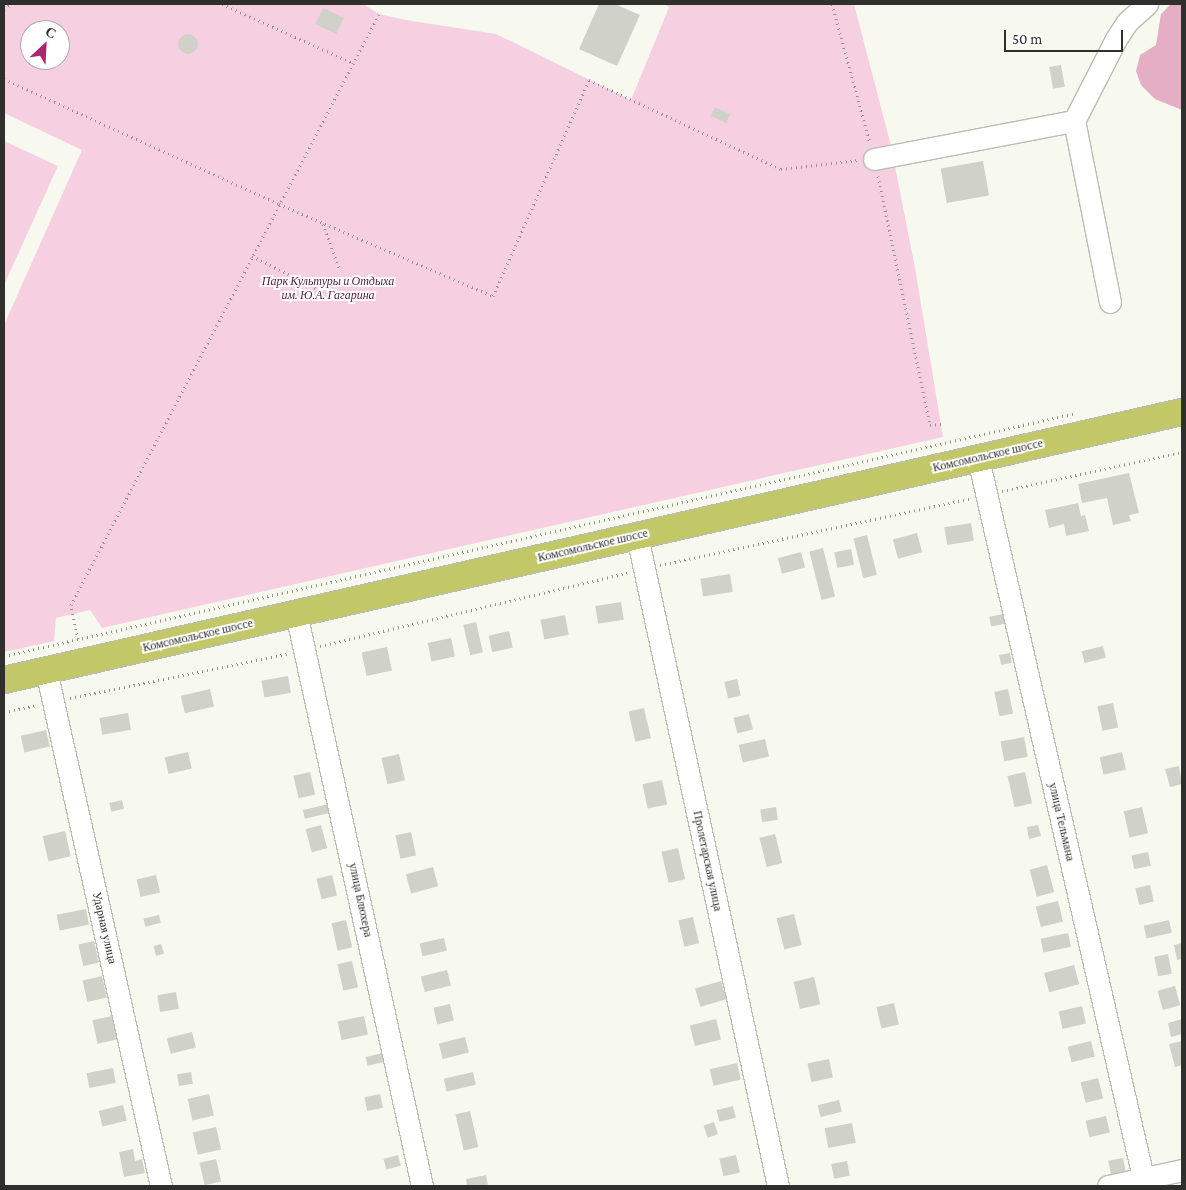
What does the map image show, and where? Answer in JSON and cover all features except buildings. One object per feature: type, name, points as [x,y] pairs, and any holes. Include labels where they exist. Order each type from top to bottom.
[{"type":"main road","name":"Комсомольское шоссе","points":[[4,680],[1182,412]]},
{"type":"street","points":[[1110,302],[1074,121],[1116,39],[1127,22],[1147,4]]},
{"type":"street","points":[[874,158],[1074,121]]},
{"type":"street","name":"улица Тельмана","points":[[978,458],[1144,1182]]},
{"type":"street","name":"Пролетарская улица","points":[[637,536],[778,1186]]},
{"type":"street","name":"улица Блюхера","points":[[296,613],[306,650],[422,1186]]},
{"type":"street","name":"Ударная улица","points":[[46,670],[161,1186]]},
{"type":"street","points":[[1108,1186],[1144,1182],[1182,1170]]},
{"type":"path","points":[[4,8],[11,4]]},
{"type":"path","points":[[222,4],[353,63]]},
{"type":"path","points":[[832,4],[874,158],[930,425],[941,424]]},
{"type":"path","points":[[78,639],[71,605],[379,14]]},
{"type":"path","points":[[4,78],[279,204],[492,296],[589,80],[781,169],[874,158]]},
{"type":"path","points":[[323,223],[340,270]]},
{"type":"path","points":[[252,256],[324,292]]},
{"type":"path","points":[[4,656],[1078,413]]},
{"type":"path","points":[[4,712],[306,650],[644,569],[1182,452]]},
{"type":"green space","name":"Парк Культуры и Отдыха им. Ю.А. Гагарина","points":[[4,4],[363,4],[379,14],[496,34],[631,100],[669,7],[663,4],[854,4],[891,146],[915,268],[943,437],[102,628],[90,610],[56,618],[54,641],[4,652],[4,325],[82,150],[4,113]]},
{"type":"green space","points":[[4,141],[58,166],[4,285]]},
{"type":"shaded area","points":[[1171,4],[1182,4],[1182,110],[1155,99],[1141,85],[1136,71],[1140,55],[1156,45],[1161,14]]}]
